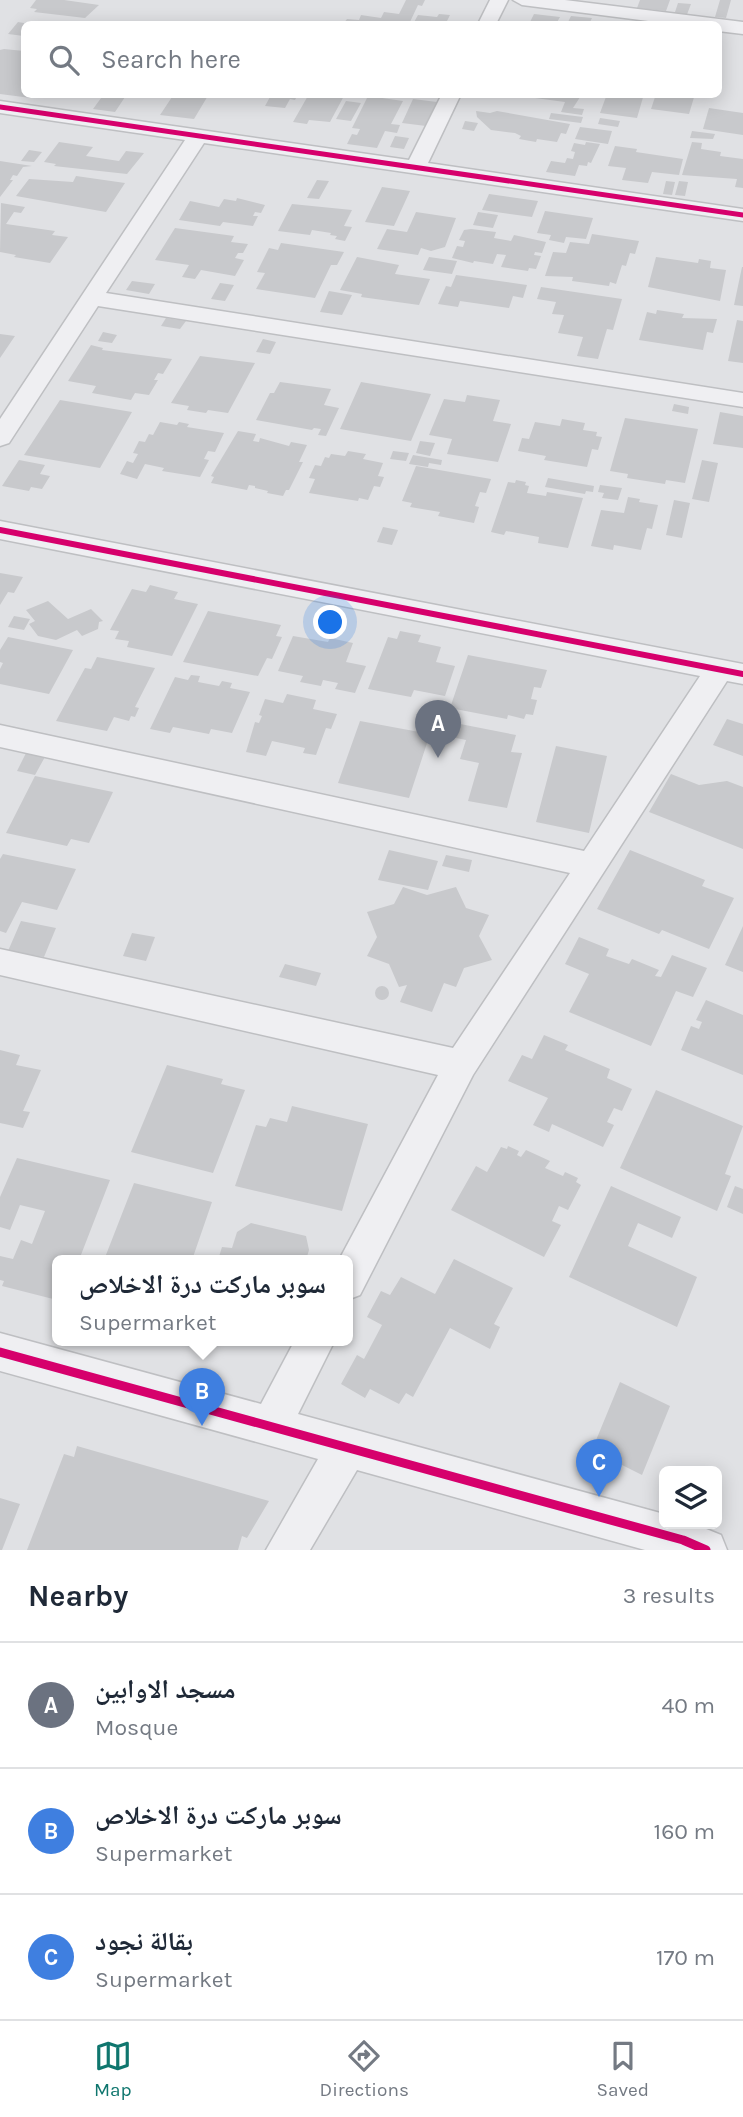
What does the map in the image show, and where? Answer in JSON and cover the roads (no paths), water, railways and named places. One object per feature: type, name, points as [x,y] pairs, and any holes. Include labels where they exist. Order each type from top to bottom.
[{"type":"street","points":[[488,21],[499,0]]},
{"type":"street","points":[[522,0],[688,21]]},
{"type":"street","points":[[722,26],[743,29]]},
{"type":"street","points":[[416,167],[450,98]]},
{"type":"street","points":[[0,107],[743,215]]},
{"type":"street","points":[[0,438],[198,135]]},
{"type":"street","points":[[92,298],[743,400]]},
{"type":"street","points":[[0,530],[731,672],[590,865],[461,1065],[353,1271]]},
{"type":"street","points":[[0,736],[590,865]]},
{"type":"street","points":[[0,962],[461,1065]]},
{"type":"street","points":[[271,1426],[313,1346]]},
{"type":"street","points":[[0,1352],[683,1540],[706,1550]]},
{"type":"street","points":[[287,1550],[347,1448]]},
{"type":"place","name":"مسجد الاوابين","points":[[438,758]]},
{"type":"place","name":"سوبر ماركت درة الاخلاص","points":[[202,1426]]},
{"type":"place","name":"بقالة نجود","points":[[599,1497]]}]
